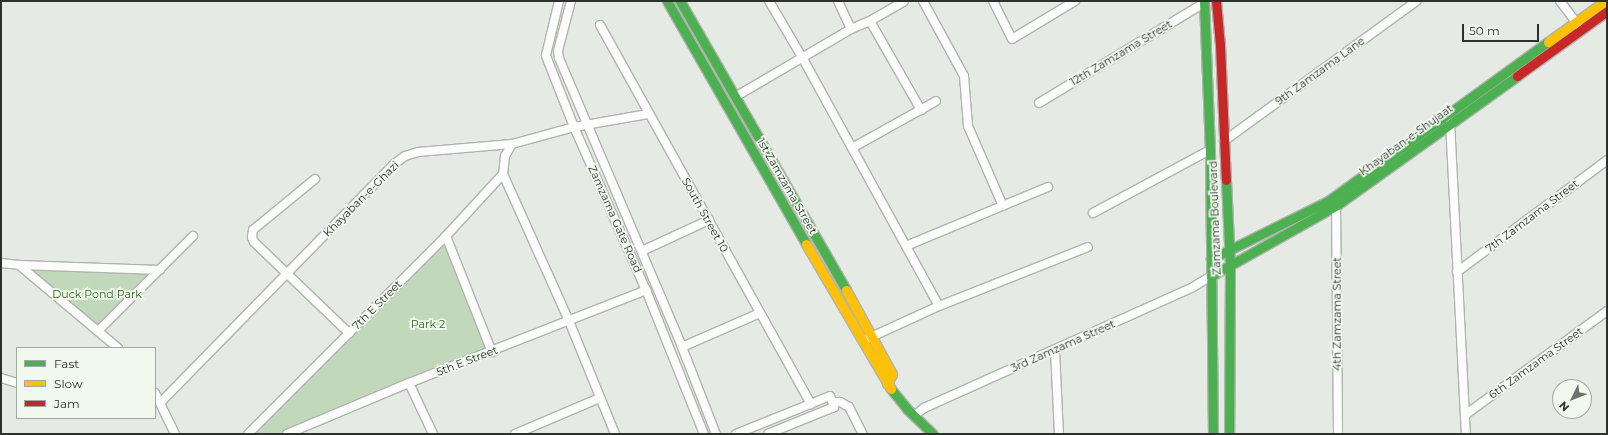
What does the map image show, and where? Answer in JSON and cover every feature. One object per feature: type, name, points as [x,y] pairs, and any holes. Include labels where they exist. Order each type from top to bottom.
[{"type":"main road","name":"1st Zamzama Street","points":[[667,1],[887,384],[914,416],[932,434]]},
{"type":"main road","name":"1st Zamzama Street","points":[[680,1],[872,336],[892,374],[887,384]]},
{"type":"main road","name":"Zamzama Boulevard","points":[[1216,1],[1220,45],[1230,265],[1229,434]]},
{"type":"main road","name":"Khayaban-e-Shujaat","points":[[1211,276],[1337,205],[1450,124],[1579,26],[1605,1]]},
{"type":"main road","name":"Zamzama Boulevard","points":[[1204,2],[1210,150],[1213,434]]},
{"type":"main road","name":"Khayaban-e-Shujaat","points":[[1211,259],[1310,211],[1336,195],[1369,169],[1579,26],[1607,11]]},
{"type":"main road","points":[[699,56],[708,50]]},
{"type":"main road","points":[[759,161],[768,156]]},
{"type":"main road","points":[[833,290],[842,284]]},
{"type":"street","name":"Zamzama Gate Road","points":[[559,1],[546,55],[574,127],[646,290],[704,434]]},
{"type":"street","name":"Zamzama Gate Road","points":[[571,1],[558,51],[682,347],[716,434]]},
{"type":"street","points":[[769,1],[802,57],[939,306]]},
{"type":"street","points":[[838,1],[851,29]]},
{"type":"street","points":[[734,97],[851,29],[904,1]]},
{"type":"street","points":[[923,1],[964,76],[968,126],[1003,206]]},
{"type":"street","points":[[993,1],[1012,39],[1075,1]]},
{"type":"street","name":"9th Zamzama Lane","points":[[1224,140],[1417,1]]},
{"type":"street","points":[[1560,1],[1579,26]]},
{"type":"street","name":"12th Zamzama Street","points":[[1039,103],[1204,2]]},
{"type":"street","points":[[870,20],[921,110]]},
{"type":"street","name":"South Street 10","points":[[600,25],[648,114],[709,220],[811,404]]},
{"type":"street","points":[[852,148],[936,101]]},
{"type":"street","name":"Khayaban-e-Ghazi","points":[[161,402],[394,165],[405,156],[418,152],[512,144],[574,127],[648,114]]},
{"type":"street","points":[[1450,114],[1466,434]]},
{"type":"street","points":[[512,144],[505,156],[503,174],[569,321],[615,434]]},
{"type":"street","points":[[1093,213],[1210,150]]},
{"type":"street","name":"7th Zamzama Street","points":[[1457,272],[1607,160]]},
{"type":"street","name":"7th E Street","points":[[248,434],[446,236],[503,174]]},
{"type":"street","points":[[315,179],[253,230],[252,234],[254,242],[349,333]]},
{"type":"street","points":[[906,246],[1048,187]]},
{"type":"street","name":"4th Zamzama Street","points":[[1336,195],[1338,434]]},
{"type":"street","points":[[642,251],[709,220]]},
{"type":"street","points":[[99,330],[193,236]]},
{"type":"street","points":[[446,236],[492,352]]},
{"type":"street","points":[[862,341],[939,306],[1088,247]]},
{"type":"street","points":[[1,262],[19,265],[160,270]]},
{"type":"street","points":[[19,265],[99,330],[117,347]]},
{"type":"street","name":"3rd Zamzama Street","points":[[914,416],[924,408],[1193,287],[1211,276]]},
{"type":"street","name":"5th E Street","points":[[287,434],[409,383],[492,352],[646,290]]},
{"type":"street","name":"6th Zamzama Street","points":[[1465,415],[1607,311]]},
{"type":"street","points":[[682,347],[760,313]]},
{"type":"street","points":[[1055,350],[1059,434]]},
{"type":"street","points":[[681,376],[692,372]]},
{"type":"street","points":[[1,378],[16,383]]},
{"type":"street","points":[[409,383],[433,434]]},
{"type":"street","points":[[156,394],[161,402],[175,434]]},
{"type":"street","points":[[736,434],[830,396],[834,407],[768,434]]},
{"type":"street","points":[[515,434],[600,398]]},
{"type":"street","points":[[833,402],[840,402],[849,407],[863,434]]},
{"type":"green space","name":"Park 2","points":[[446,236],[492,352],[289,434],[248,434]]},
{"type":"green space","name":"Duck Pond Park","points":[[19,265],[160,270],[99,330]]},
{"type":"traffic: fast","points":[[667,1],[806,244]]},
{"type":"traffic: fast","points":[[680,1],[846,290]]},
{"type":"traffic: fast","points":[[1204,1],[1210,150],[1213,434]]},
{"type":"traffic: fast","points":[[1211,259],[1328,201],[1548,42]]},
{"type":"traffic: fast","points":[[1211,276],[1337,205],[1517,76]]},
{"type":"traffic: fast","points":[[1226,180],[1230,265],[1229,434]]},
{"type":"traffic: fast","points":[[891,389],[907,409],[933,434]]},
{"type":"traffic: slow","points":[[1548,42],[1605,1]]},
{"type":"traffic: slow","points":[[806,244],[891,389]]},
{"type":"traffic: slow","points":[[846,290],[892,374],[887,384]]},
{"type":"traffic: jam","points":[[1216,1],[1220,45],[1226,180]]},
{"type":"traffic: jam","points":[[1517,76],[1607,11]]}]
